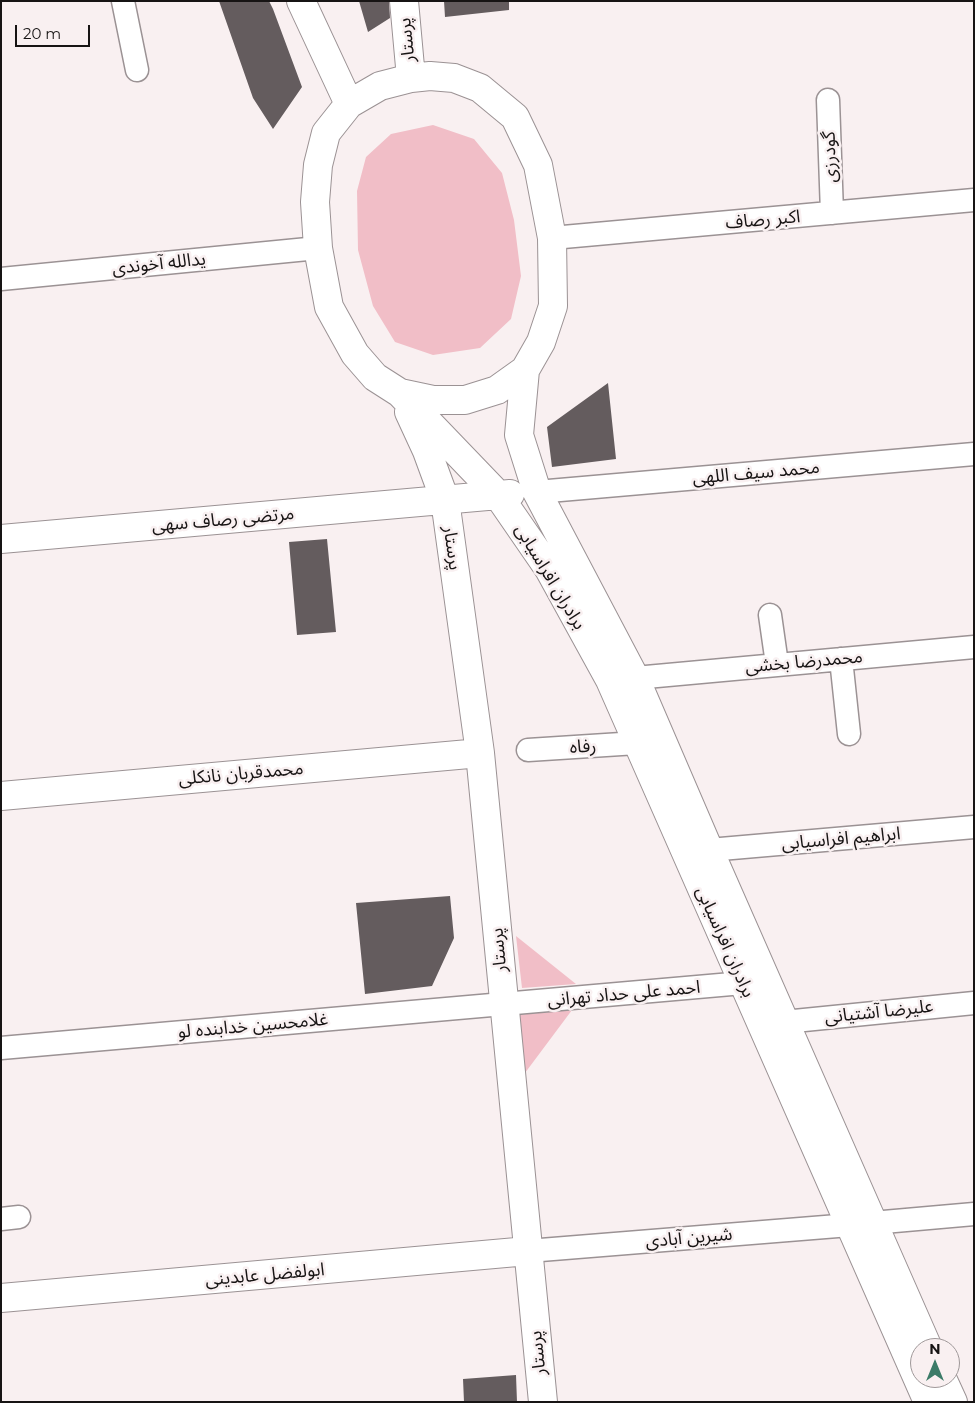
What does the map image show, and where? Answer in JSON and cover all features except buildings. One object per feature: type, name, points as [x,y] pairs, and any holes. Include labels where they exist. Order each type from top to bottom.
[{"type":"street","points":[[123,1],[137,70]]},
{"type":"street","points":[[301,1],[349,104]]},
{"type":"street","name":"پرستار","points":[[404,1],[412,78]]},
{"type":"street","points":[[430,76],[454,78],[480,88],[515,117],[538,165],[552,238],[553,306],[541,342],[525,370],[497,390],[465,400],[432,400],[400,393],[374,377],[355,354],[329,307],[318,248],[315,202],[318,165],[326,133],[349,104],[380,86],[412,78],[430,76]]},
{"type":"street","name":"گودرزی","points":[[828,100],[832,214]]},
{"type":"street","name":"اکبر رصاف","points":[[552,238],[974,200]]},
{"type":"street","name":"یدالله آخوندی","points":[[1,279],[318,248]]},
{"type":"street","name":"برادران افراسیابی","points":[[525,370],[519,435],[537,492],[635,678],[649,741]]},
{"type":"street","name":"پرستار","points":[[400,393],[427,451],[445,500],[480,753],[543,1402]]},
{"type":"street","name":"برادران افراسیابی","points":[[400,393],[498,495],[549,569],[610,680],[649,741],[697,851],[784,1022],[928,1402]]},
{"type":"street","name":"محمد سیف اللهی","points":[[537,492],[974,454]]},
{"type":"street","name":"مرتضی رصاف سهی","points":[[1,540],[537,492]]},
{"type":"street","points":[[770,614],[777,664]]},
{"type":"street","name":"محمدرضا بخشی","points":[[635,678],[974,646]]},
{"type":"street","points":[[842,659],[849,734]]},
{"type":"street","name":"رفاه","points":[[528,750],[649,741]]},
{"type":"street","name":"محمدقربان نانکلی","points":[[1,796],[480,753]]},
{"type":"street","name":"ابراهیم افراسیابی","points":[[697,851],[974,827]]},
{"type":"street","name":"برادران افراسیابی","points":[[697,851],[743,983],[861,1224],[923,1338]]},
{"type":"street","name":"احمد علی حداد تهرانی","points":[[504,1004],[743,983]]},
{"type":"street","name":"علیرضا آشتیانی","points":[[784,1022],[974,1003]]},
{"type":"street","name":"غلامحسین خدابنده لو","points":[[1,1048],[504,1004]]},
{"type":"street","name":"شیرین آبادی","points":[[528,1251],[974,1214]]},
{"type":"street","name":"ابولفضل عابدینی","points":[[1,1298],[528,1251]]},
{"type":"street","points":[[947,1388],[953,1402]]},
{"type":"shaded area","points":[[433,125],[474,139],[502,173],[514,220],[521,276],[511,319],[480,348],[433,355],[395,342],[373,306],[358,250],[357,191],[366,157],[391,134]]},
{"type":"shaded area","points":[[516,936],[576,984],[522,988]]},
{"type":"shaded area","points":[[572,1010],[522,1077],[516,1015]]}]
